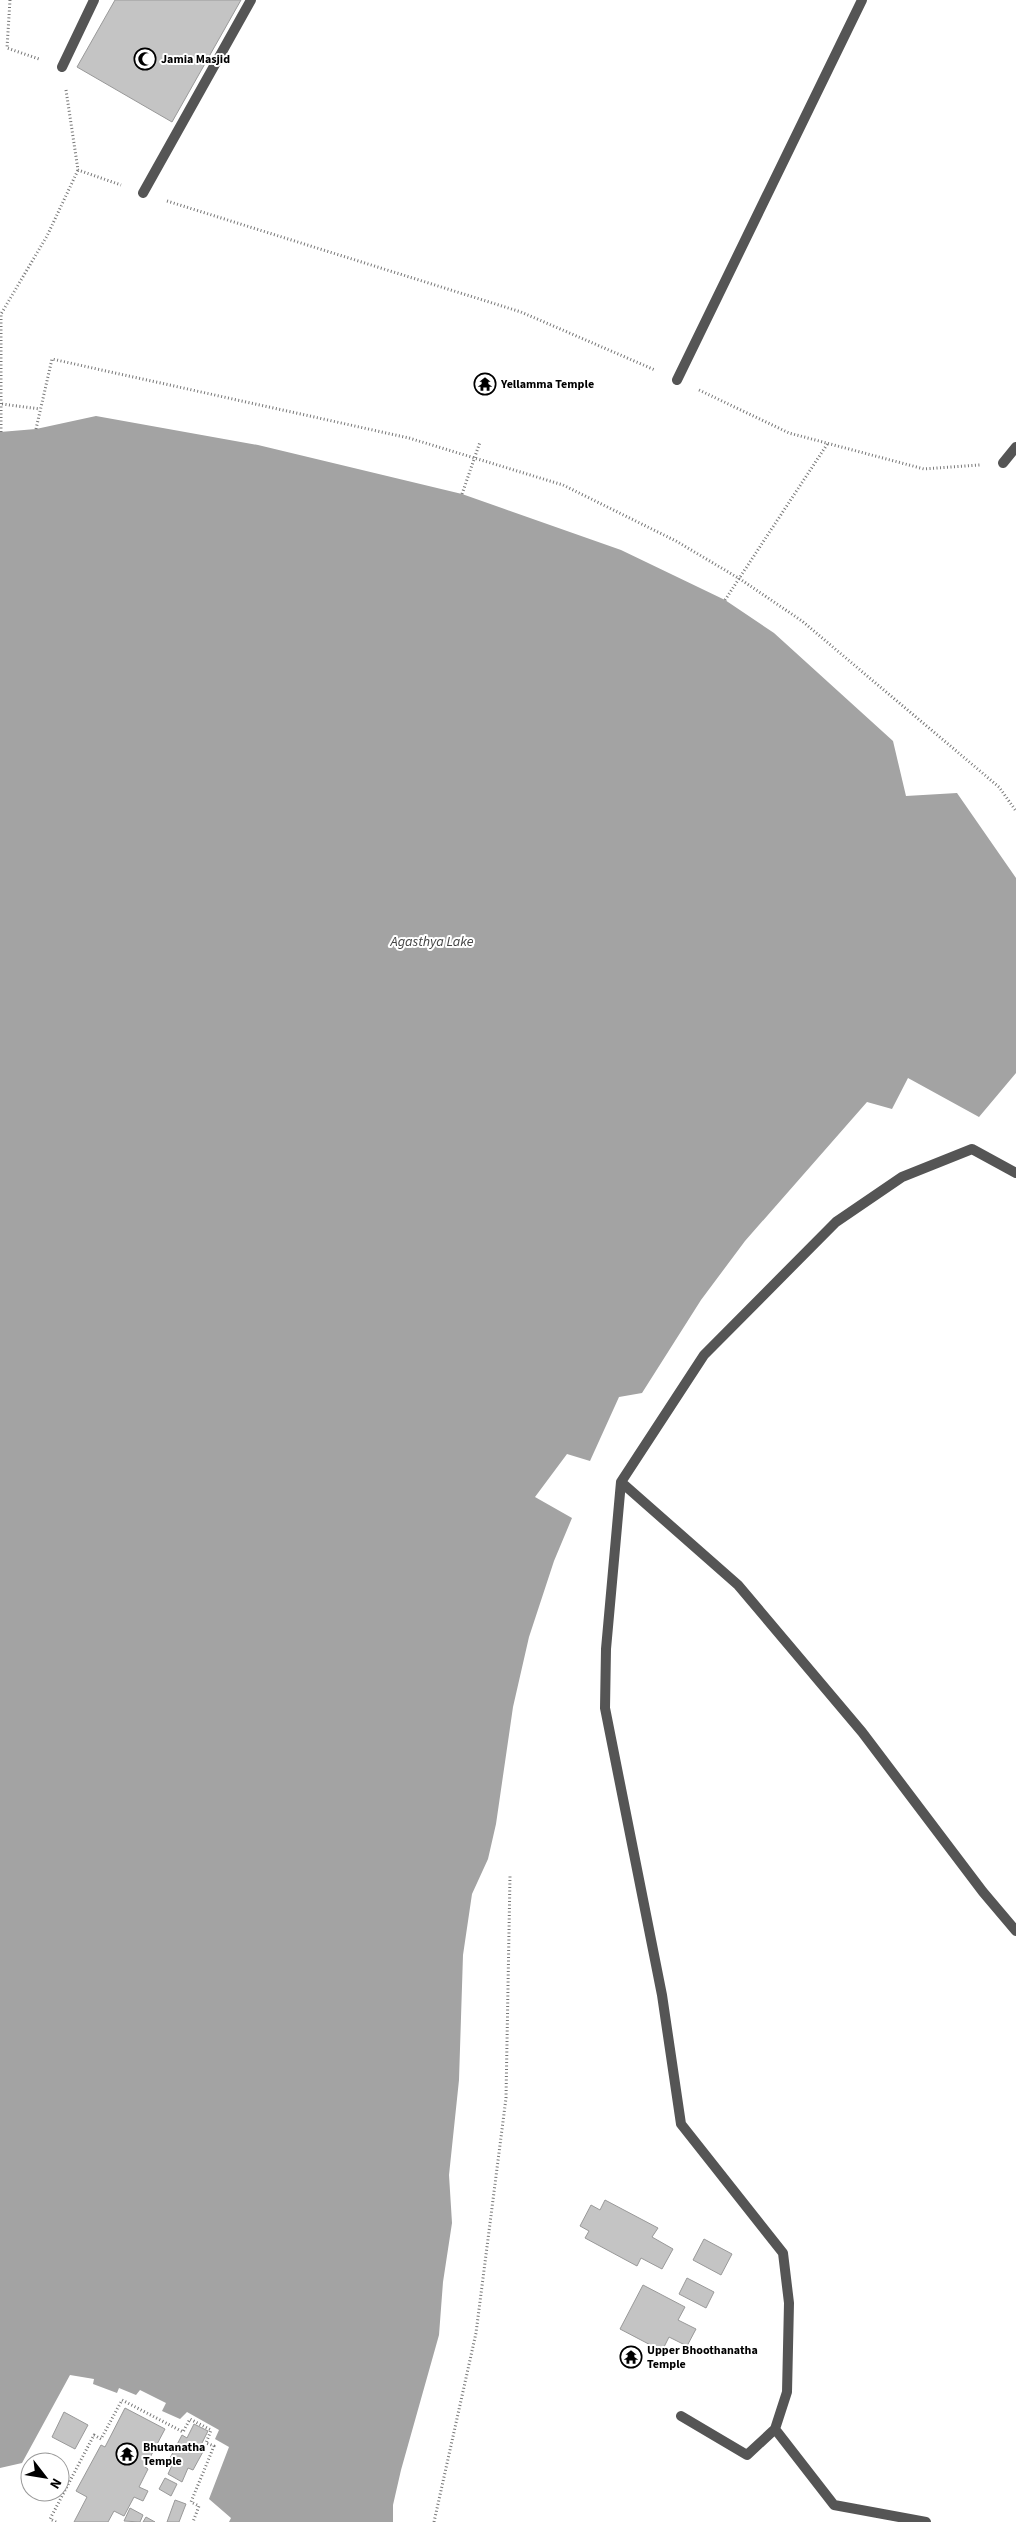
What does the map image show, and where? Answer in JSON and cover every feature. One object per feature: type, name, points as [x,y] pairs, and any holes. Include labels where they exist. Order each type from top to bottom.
[{"type":"street","points":[[62,67],[94,0]]},
{"type":"street","points":[[143,193],[251,0]]},
{"type":"street","points":[[677,380],[862,0]]},
{"type":"street","points":[[1003,463],[1016,447]]},
{"type":"street","points":[[681,2416],[747,2455],[775,2429],[787,2392],[790,2303],[783,2253],[681,2124],[662,1995],[605,1708],[606,1650],[621,1482],[704,1355],[836,1222],[902,1177],[972,1149],[1016,1173]]},
{"type":"street","points":[[621,1482],[738,1585],[862,1732],[983,1892],[1016,1930]]},
{"type":"street","points":[[775,2429],[834,2505],[926,2522]]},
{"type":"path","points":[[1,432],[1,314],[47,236],[78,170],[62,67],[7,48],[10,0]]},
{"type":"path","points":[[78,170],[143,193],[521,312],[677,380],[789,433],[924,469],[1003,463]]},
{"type":"path","points":[[36,429],[52,359],[409,438],[563,485],[676,541],[740,579],[802,621],[1000,787],[1016,811]]},
{"type":"path","points":[[2,404],[40,409]]},
{"type":"path","points":[[462,494],[480,442]]},
{"type":"path","points":[[725,600],[828,443]]},
{"type":"path","points":[[434,2522],[476,2334],[506,2098],[510,1876]]},
{"type":"path","points":[[56,2522],[50,2519],[94,2435],[101,2439],[122,2400],[183,2432],[190,2419],[211,2430],[206,2443],[214,2446],[191,2502],[199,2506],[193,2522]]},
{"type":"water","name":"Agasthya Lake","points":[[96,416],[258,445],[462,494],[621,550],[725,600],[774,633],[893,741],[906,796],[957,793],[1016,878],[1016,1073],[979,1117],[908,1078],[892,1109],[867,1102],[745,1241],[701,1300],[642,1393],[619,1397],[590,1461],[567,1454],[535,1497],[572,1518],[554,1561],[529,1637],[513,1707],[496,1824],[488,1859],[472,1894],[463,1955],[459,2080],[449,2175],[452,2223],[443,2282],[439,2335],[401,2470],[393,2505],[393,2522],[229,2522],[231,2518],[209,2499],[229,2447],[215,2439],[219,2430],[187,2412],[180,2419],[162,2411],[166,2403],[140,2390],[136,2395],[119,2388],[117,2393],[93,2384],[94,2379],[70,2375],[28,2452],[20,2452],[20,2463],[0,2468],[0,432],[36,429]]},
{"type":"building","points":[[115,0],[241,0],[172,122],[77,67]]},
{"type":"building","points":[[605,2200],[658,2228],[652,2237],[673,2249],[662,2269],[641,2258],[637,2266],[585,2238],[589,2231],[580,2226],[591,2205],[600,2210]]},
{"type":"building","points":[[704,2239],[732,2254],[721,2275],[693,2260]]},
{"type":"building","points":[[687,2278],[714,2292],[706,2308],[679,2294]]},
{"type":"building","points":[[643,2285],[685,2307],[678,2320],[696,2329],[687,2346],[669,2337],[662,2351],[620,2329]]},
{"type":"building","points":[[125,2408],[165,2429],[145,2467],[148,2469],[139,2487],[148,2491],[143,2501],[134,2497],[124,2516],[114,2511],[108,2522],[74,2522],[87,2497],[76,2491],[101,2445],[105,2447]]},
{"type":"building","points":[[64,2412],[88,2425],[75,2449],[52,2437]]},
{"type":"building","points":[[194,2424],[208,2431],[201,2445],[205,2448],[193,2470],[188,2468],[182,2482],[168,2474],[174,2461],[170,2458],[182,2435],[187,2438]]},
{"type":"building","points":[[165,2478],[177,2484],[171,2496],[159,2489]]},
{"type":"building","points":[[175,2500],[186,2504],[179,2522],[167,2522]]},
{"type":"building","points":[[130,2508],[143,2515],[140,2522],[124,2521]]},
{"type":"building","points":[[146,2517],[155,2522],[143,2522]]},
{"type":"place","name":"Jamia Masjid","points":[[145,59]]},
{"type":"place","name":"Yellamma Temple","points":[[485,384]]},
{"type":"place","name":"Upper Bhoothanatha Temple","points":[[631,2357]]},
{"type":"place","name":"Bhutanatha Temple","points":[[127,2454]]}]
